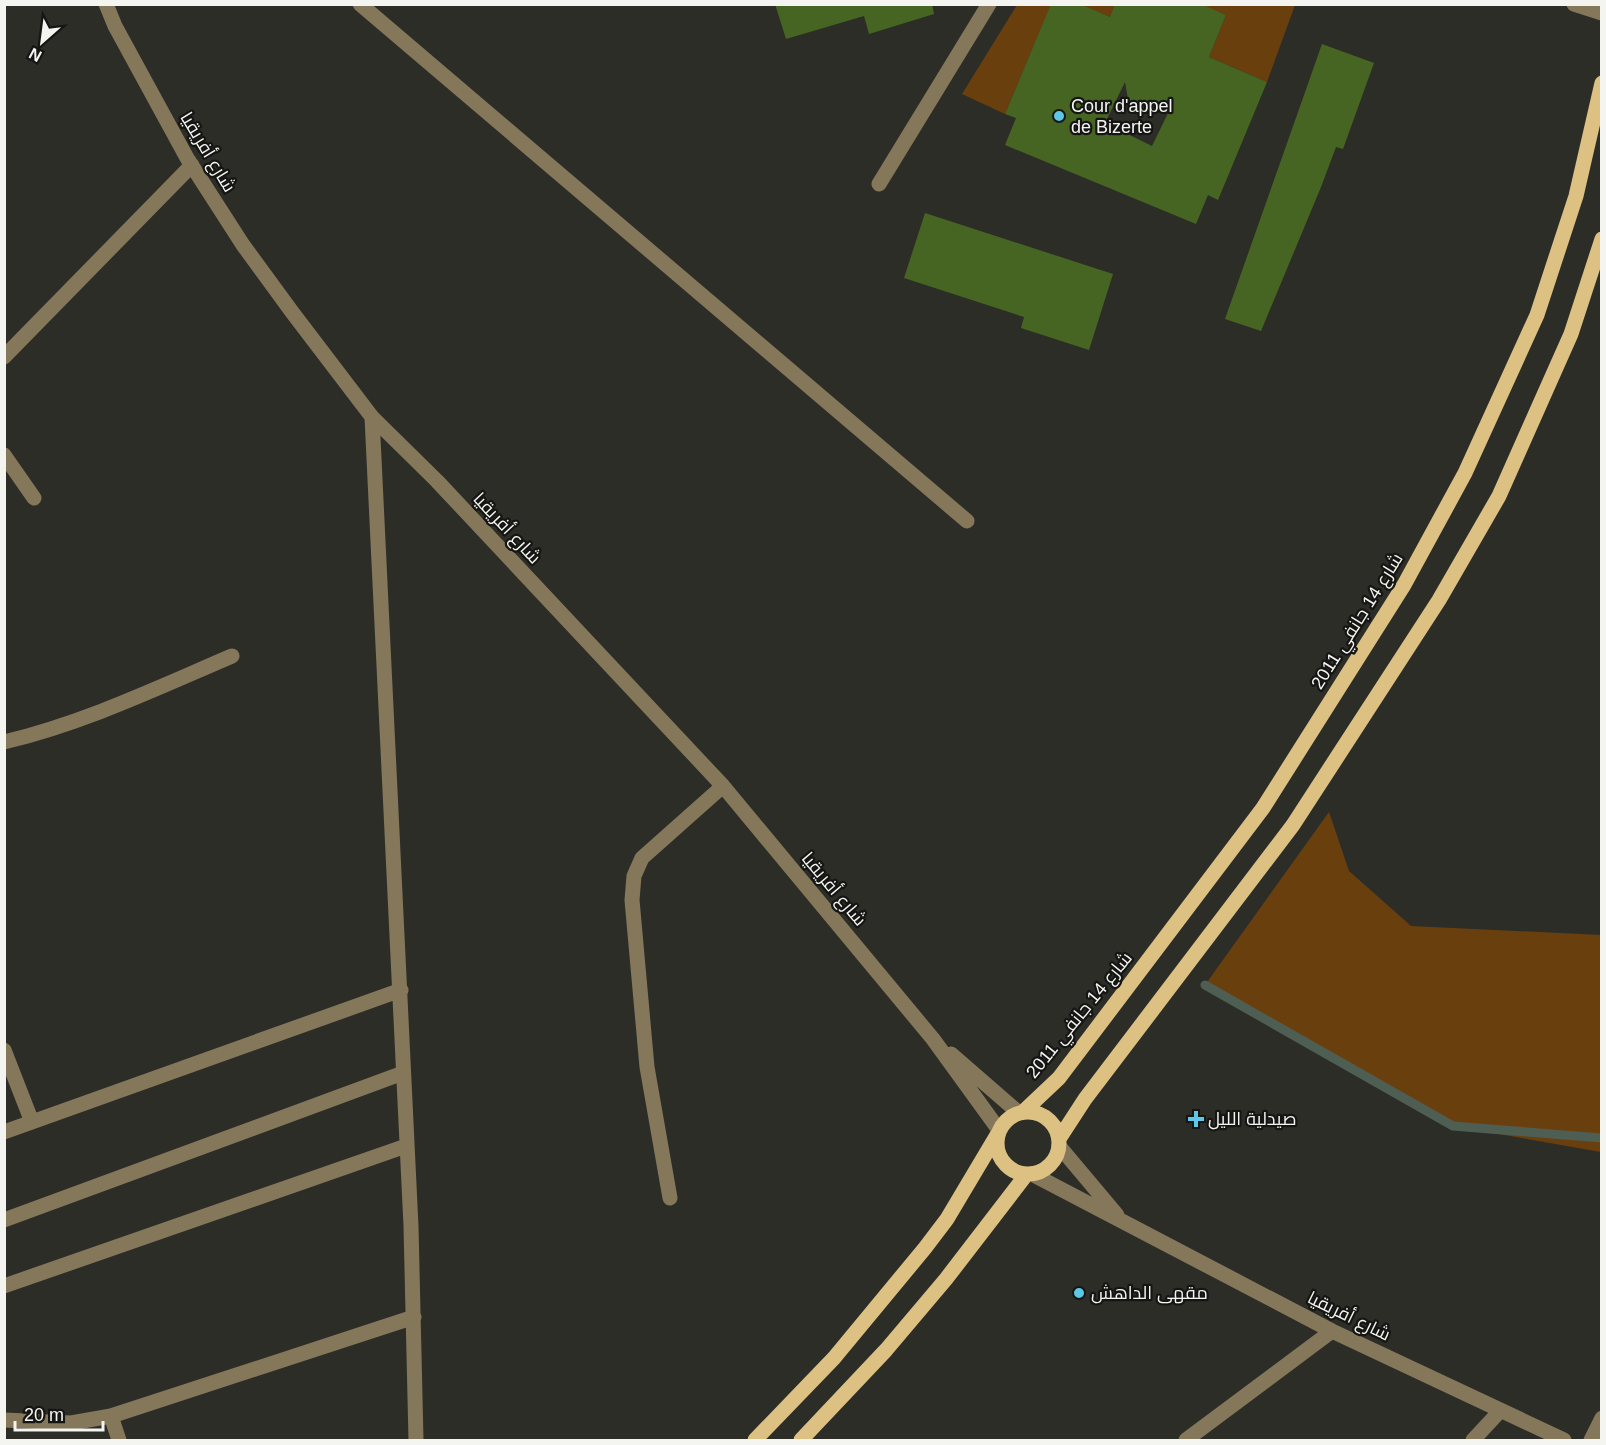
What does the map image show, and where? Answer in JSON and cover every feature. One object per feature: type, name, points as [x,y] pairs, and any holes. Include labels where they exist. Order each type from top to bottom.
[{"type":"main road","name":"شارع 14 جانفي 2011","points":[[755,1440],[834,1358],[925,1248],[947,1219],[998,1133],[1011,1117],[1021,1112],[1059,1078],[1263,808],[1404,585],[1465,473],[1538,315],[1576,196],[1602,83]]},
{"type":"main road","points":[[998,1133],[996,1146],[999,1157],[1015,1172],[1029,1175],[1051,1165],[1059,1142],[1085,1099],[1293,825],[1439,600],[1499,496],[1571,334],[1602,239]]},
{"type":"main road","points":[[1021,1112],[1035,1113],[1046,1118],[1055,1127],[1059,1142]]},
{"type":"main road","points":[[801,1440],[886,1350],[1029,1175]]},
{"type":"street","name":"شارع أفريقيا","points":[[106,4],[115,26],[192,165],[243,245],[372,417],[437,481],[723,786],[933,1039],[998,1133]]},
{"type":"street","points":[[360,4],[967,521]]},
{"type":"street","points":[[879,184],[989,4]]},
{"type":"street","points":[[1574,4],[1602,13]]},
{"type":"street","points":[[4,357],[192,165]]},
{"type":"street","points":[[372,417],[401,990],[414,1317],[416,1440]]},
{"type":"street","points":[[4,455],[34,498]]},
{"type":"street","points":[[4,742],[42,733],[91,716],[232,656]]},
{"type":"street","points":[[670,1198],[647,1067],[632,900],[634,876],[642,858],[723,786]]},
{"type":"street","points":[[4,1132],[401,990]]},
{"type":"street","name":"شارع أفريقيا","points":[[933,1039],[1021,1112]]},
{"type":"street","points":[[4,1050],[32,1122]]},
{"type":"street","points":[[4,1220],[403,1073]]},
{"type":"street","name":"شارع أفريقيا","points":[[1059,1142],[1121,1219]]},
{"type":"street","points":[[4,1286],[406,1146]]},
{"type":"street","name":"شارع أفريقيا","points":[[1029,1175],[1121,1219],[1332,1331],[1564,1440]]},
{"type":"street","points":[[4,1420],[71,1423],[111,1416],[414,1317]]},
{"type":"street","points":[[1186,1440],[1332,1331]]},
{"type":"street","points":[[1473,1440],[1500,1411]]},
{"type":"street","points":[[111,1416],[119,1440]]},
{"type":"street","points":[[1591,1440],[1602,1418]]},
{"type":"shaded area","points":[[1017,5],[1051,5],[1005,114],[962,94]]},
{"type":"shaded area","points":[[1080,5],[1115,5],[1110,17]]},
{"type":"shaded area","points":[[1201,5],[1295,5],[1267,82],[1209,57],[1226,15]]},
{"type":"shaded area","points":[[1329,812],[1349,871],[1411,926],[1601,935],[1601,1152],[1453,1126],[1205,985]]},
{"type":"building","points":[[775,4],[932,4],[934,14],[869,34],[864,16],[786,39]]},
{"type":"building","name":"Cour d'appel de Bizerte","points":[[1051,4],[1080,4],[1110,17],[1115,4],[1201,4],[1226,15],[1209,57],[1267,82],[1218,200],[1208,195],[1196,224],[1005,145],[1016,118],[1005,114]],"holes":[[[1125,82],[1128,99],[1141,110],[1150,112],[1168,107],[1174,101],[1152,146],[1105,123]]]},
{"type":"building","points":[[1322,44],[1374,63],[1343,149],[1336,147],[1261,331],[1225,319]]},
{"type":"building","points":[[925,213],[1113,274],[1089,350],[1021,328],[1024,317],[904,278]]},
{"type":"waterway","points":[[1205,985],[1453,1126],[1602,1138]]},
{"type":"place","name":"Cour d'appel de Bizerte","points":[[1059,116]]},
{"type":"place","name":"صيدلية الليل","points":[[1196,1119]]},
{"type":"place","name":"مقهى الداهش","points":[[1079,1293]]}]
